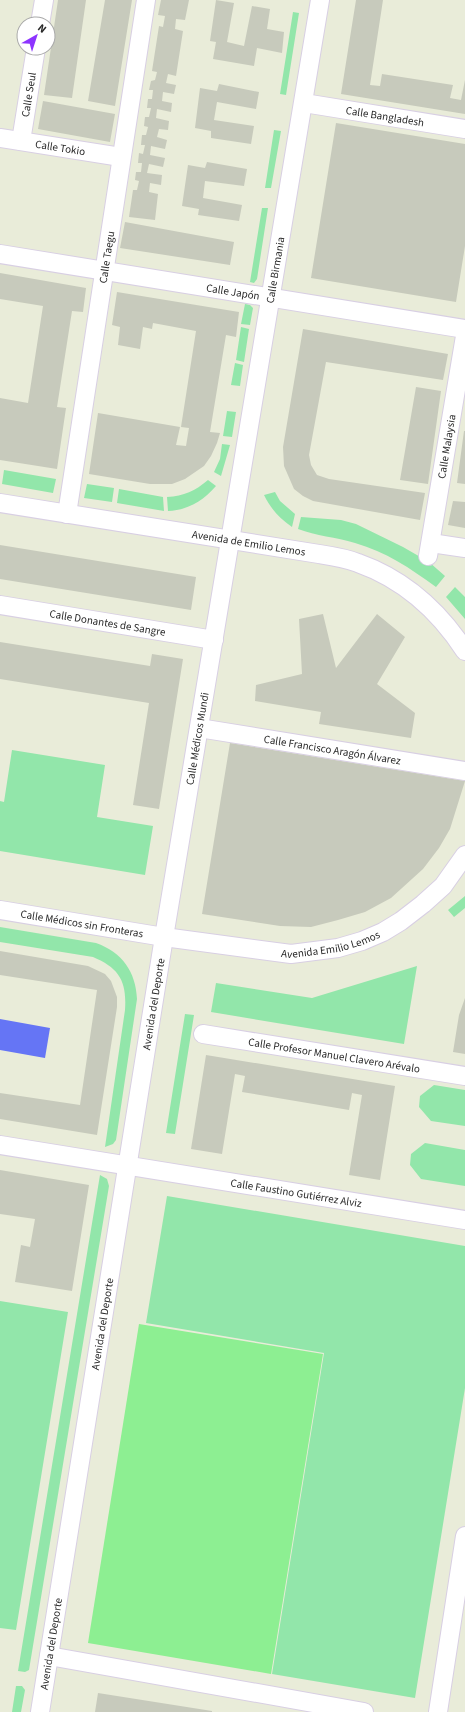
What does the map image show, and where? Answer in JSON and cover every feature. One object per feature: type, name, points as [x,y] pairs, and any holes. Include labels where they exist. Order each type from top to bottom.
[{"type":"street","points":[[41,16],[44,0]]},
{"type":"street","name":"Calle Taegu","points":[[67,514],[146,0]]},
{"type":"street","name":"Calle Birmania","points":[[231,540],[320,0]]},
{"type":"street","name":"Calle Seul","points":[[21,141],[35,56]]},
{"type":"street","name":"Calle Bangladesh","points":[[304,103],[465,129]]},
{"type":"street","name":"Calle Tokio","points":[[0,138],[121,157]]},
{"type":"street","name":"Calle Japón","points":[[0,254],[465,329]]},
{"type":"street","name":"Calle Malaysia","points":[[465,336],[429,549],[465,548]]},
{"type":"street","name":"Avenida de Emilio Lemos","points":[[0,503],[319,554],[357,562],[384,574],[409,589],[429,606],[453,633],[465,651]]},
{"type":"street","name":"Calle Médicos Mundi","points":[[164,937],[231,540]]},
{"type":"street","name":"Calle Donantes de Sangre","points":[[0,605],[214,640]]},
{"type":"street","name":"Calle Francisco Aragón Álvarez","points":[[199,728],[465,771]]},
{"type":"street","name":"Avenida Emilio Lemos","points":[[164,937],[291,954],[338,948],[362,941],[383,932],[401,921],[443,886],[465,855]]},
{"type":"street","points":[[443,886],[465,874]]},
{"type":"street","name":"Calle Médicos sin Fronteras","points":[[0,910],[164,937]]},
{"type":"street","name":"Avenida del Deporte","points":[[40,1712],[164,937]]},
{"type":"street","name":"Calle Profesor Manuel Clavero Arévalo","points":[[203,1034],[465,1076]]},
{"type":"street","name":"Calle Faustino Gutiérrez Alviz","points":[[0,1144],[465,1220]]},
{"type":"street","points":[[438,1712],[464,1544]]},
{"type":"street","points":[[49,1656],[364,1712]]},
{"type":"green space","points":[[293,12],[299,13],[286,95],[280,94]]},
{"type":"green space","points":[[274,130],[281,131],[271,188],[265,188]]},
{"type":"green space","points":[[262,208],[268,208],[257,279],[254,283],[250,282]]},
{"type":"green space","points":[[245,304],[250,305],[253,308],[250,325],[241,324]]},
{"type":"green space","points":[[241,327],[249,329],[244,362],[236,360]]},
{"type":"green space","points":[[235,363],[243,365],[240,386],[231,385]]},
{"type":"green space","points":[[227,411],[236,412],[232,437],[223,436]]},
{"type":"green space","points":[[222,444],[230,445],[221,476],[214,472],[220,459]]},
{"type":"green space","points":[[4,470],[56,479],[53,493],[2,484]]},
{"type":"green space","points":[[208,480],[216,486],[206,496],[189,507],[168,511],[167,497],[189,492]]},
{"type":"green space","points":[[87,484],[114,488],[112,502],[84,498]]},
{"type":"green space","points":[[119,489],[163,497],[164,511],[117,503]]},
{"type":"green space","points":[[275,492],[280,501],[295,514],[292,527],[276,513],[264,495]]},
{"type":"green space","points":[[301,517],[341,520],[356,524],[403,547],[429,562],[445,576],[436,587],[407,567],[377,551],[348,541],[298,529]]},
{"type":"green space","points":[[455,587],[465,597],[465,619],[446,597]]},
{"type":"green space","points":[[12,750],[105,765],[97,817],[153,826],[145,875],[0,851],[0,801],[4,802]]},
{"type":"green space","points":[[465,896],[465,908],[454,917],[448,910]]},
{"type":"green space","points":[[0,927],[96,943],[113,952],[126,964],[134,980],[137,999],[116,1140],[113,1144],[105,1147],[125,1010],[123,983],[120,977],[109,966],[93,957],[0,942]]},
{"type":"green space","points":[[417,966],[404,1044],[211,1012],[216,983],[312,998]]},
{"type":"green space","points":[[185,1014],[194,1015],[175,1134],[166,1133]]},
{"type":"green space","points":[[434,1085],[465,1090],[465,1126],[431,1121],[419,1107],[420,1096]]},
{"type":"green space","points":[[425,1143],[465,1150],[465,1186],[421,1179],[410,1165],[411,1154]]},
{"type":"green space","points":[[100,1175],[107,1179],[109,1186],[29,1670],[25,1672],[18,1671]]},
{"type":"green space","points":[[167,1196],[465,1246],[465,1388],[415,1698],[272,1674],[324,1353],[146,1323]]},
{"type":"green space","points":[[0,1301],[68,1312],[16,1630],[0,1628]]},
{"type":"green space","points":[[139,1324],[323,1354],[271,1674],[88,1643]]},
{"type":"green space","points":[[16,1686],[22,1686],[25,1690],[21,1712],[12,1712]]},
{"type":"shaded area","points":[[0,1019],[50,1028],[45,1058],[0,1050]]},
{"type":"building","points":[[58,0],[86,0],[72,98],[44,95],[50,56],[56,56],[56,16]]},
{"type":"building","points":[[105,0],[132,0],[115,106],[88,101]]},
{"type":"building","points":[[161,0],[189,0],[185,20],[176,19],[175,29],[183,31],[176,76],[168,74],[166,83],[176,85],[174,94],[163,92],[162,101],[172,103],[171,112],[157,109],[156,118],[169,121],[168,130],[159,129],[157,137],[167,140],[165,149],[151,146],[150,155],[165,158],[163,167],[149,164],[147,173],[162,175],[161,185],[150,183],[149,192],[158,194],[155,220],[129,217],[133,190],[137,190],[139,181],[135,180],[136,172],[141,172],[142,163],[138,163],[139,153],[143,154],[145,145],[141,145],[142,135],[146,135],[148,127],[144,126],[145,117],[149,117],[151,108],[147,108],[148,99],[152,99],[153,90],[149,90],[151,81],[155,80],[157,72],[152,71],[159,26],[163,27],[165,16],[158,15]]},
{"type":"building","points":[[216,0],[234,3],[227,42],[244,46],[252,6],[270,9],[267,29],[284,32],[282,53],[257,48],[254,66],[213,59],[216,42],[210,41]]},
{"type":"building","points":[[356,0],[383,0],[370,85],[380,86],[382,74],[453,85],[450,98],[461,100],[465,80],[465,114],[341,94]]},
{"type":"building","points":[[219,84],[259,92],[256,109],[217,102],[214,120],[254,126],[251,144],[211,138],[211,131],[195,128],[200,88],[217,91]]},
{"type":"building","points":[[43,101],[115,114],[110,142],[38,129]]},
{"type":"building","points":[[336,123],[465,144],[465,246],[456,302],[311,278]]},
{"type":"building","points":[[207,162],[247,169],[244,186],[205,181],[203,198],[242,205],[239,221],[198,215],[199,209],[182,206],[188,165],[205,168]]},
{"type":"building","points":[[125,222],[234,242],[230,265],[120,248]]},
{"type":"building","points":[[0,273],[86,288],[83,312],[72,311],[57,407],[66,408],[57,469],[0,460],[0,398],[28,403],[43,306],[0,299]]},
{"type":"building","points":[[117,292],[239,312],[236,337],[226,335],[210,432],[220,433],[217,443],[204,466],[185,479],[172,484],[150,484],[89,474],[98,413],[180,427],[176,445],[186,446],[189,428],[181,427],[196,331],[153,323],[152,329],[143,327],[140,349],[118,345],[120,327],[112,325]]},
{"type":"building","points":[[303,329],[448,354],[443,380],[326,362],[309,455],[311,465],[317,475],[329,479],[425,493],[420,520],[313,501],[294,489],[284,466],[283,447]]},
{"type":"building","points":[[416,387],[441,391],[428,484],[400,480]]},
{"type":"building","points":[[465,431],[465,484],[457,483]]},
{"type":"building","points":[[453,501],[465,502],[465,528],[448,525]]},
{"type":"building","points":[[0,545],[196,577],[191,610],[0,579]]},
{"type":"building","points":[[323,614],[336,668],[377,614],[405,637],[377,684],[415,713],[411,738],[319,724],[321,712],[255,701],[256,685],[302,674],[299,619]]},
{"type":"building","points":[[0,642],[150,666],[152,654],[183,659],[159,809],[133,805],[149,703],[0,679]]},
{"type":"building","points":[[230,743],[465,781],[450,829],[439,848],[423,869],[391,898],[365,912],[311,927],[280,926],[202,914]]},
{"type":"building","points":[[0,951],[88,966],[105,974],[111,981],[117,997],[117,1007],[97,1135],[0,1119],[0,1093],[80,1105],[97,990],[0,975]]},
{"type":"building","points":[[465,998],[465,1054],[453,1052],[459,1015]]},
{"type":"building","points":[[206,1055],[395,1086],[380,1180],[349,1175],[362,1095],[352,1093],[349,1110],[242,1092],[245,1076],[235,1074],[222,1154],[191,1149]]},
{"type":"building","points":[[0,1170],[89,1185],[72,1291],[15,1282],[21,1245],[30,1247],[35,1219],[0,1214]]},
{"type":"building","points":[[98,1693],[212,1711],[212,1712],[95,1712]]}]
